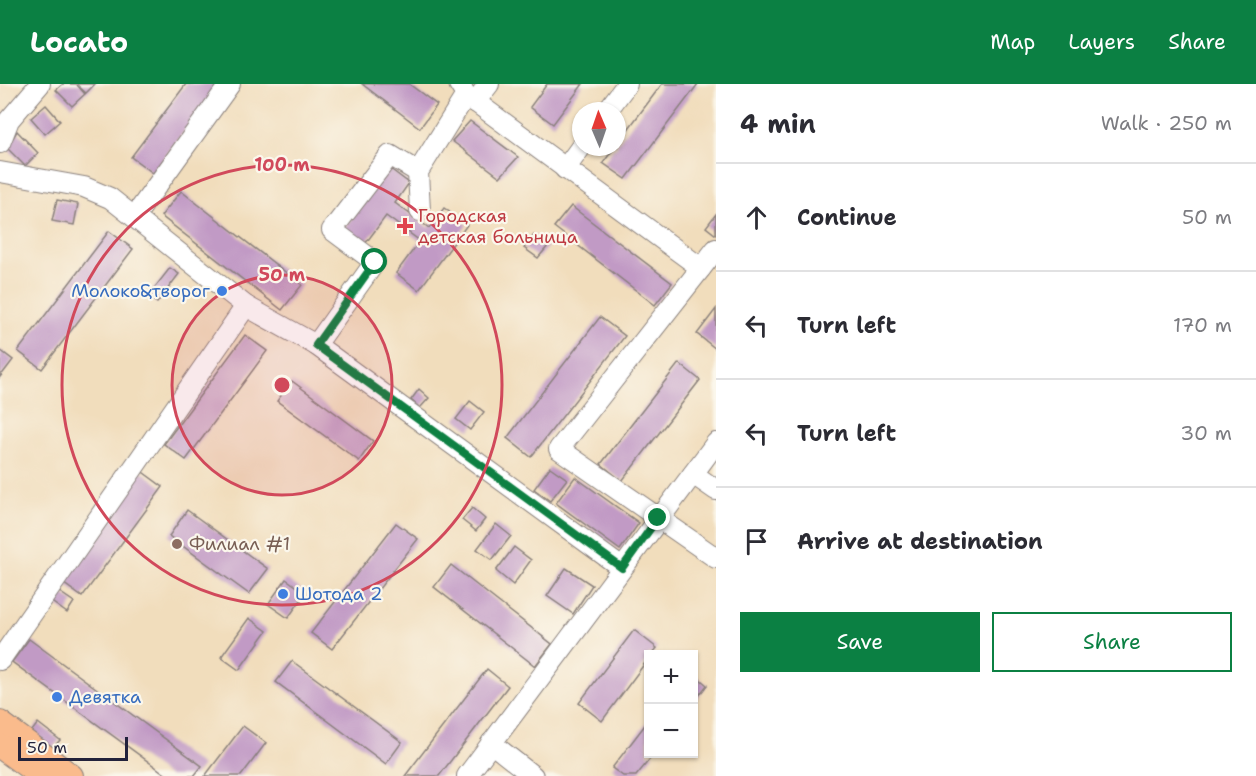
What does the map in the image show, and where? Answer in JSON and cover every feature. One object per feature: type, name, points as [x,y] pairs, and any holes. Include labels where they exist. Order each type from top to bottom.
[{"type":"main road","points":[[0,723],[71,776]]},
{"type":"main road","points":[[0,746],[41,776]]},
{"type":"street","points":[[0,143],[9,120],[40,84]]},
{"type":"street","points":[[135,216],[230,84]]},
{"type":"street","points":[[420,211],[418,172],[467,94],[489,84]]},
{"type":"street","points":[[614,102],[627,84]]},
{"type":"street","points":[[467,94],[701,268]]},
{"type":"street","points":[[316,345],[375,262],[332,230],[390,155],[418,172]]},
{"type":"street","points":[[565,169],[574,156]]},
{"type":"street","points":[[0,172],[84,187],[110,198],[246,306],[316,345],[622,568]]},
{"type":"street","points":[[716,249],[558,449],[716,558]]},
{"type":"street","points":[[0,660],[246,306]]},
{"type":"street","points":[[467,776],[716,443]]},
{"type":"street","points":[[693,474],[716,490]]},
{"type":"street","points":[[491,743],[533,776]]},
{"type":"building","points":[[63,84],[95,84],[86,93],[77,85],[85,94],[72,106],[56,90]]},
{"type":"building","points":[[186,84],[220,84],[153,173],[131,157]]},
{"type":"building","points":[[362,84],[409,84],[437,105],[420,128]]},
{"type":"building","points":[[547,84],[583,84],[553,124],[530,107]]},
{"type":"building","points":[[662,84],[698,84],[626,179],[603,163],[608,156],[626,156],[626,132]]},
{"type":"building","points":[[46,105],[60,121],[45,134],[31,118]]},
{"type":"building","points":[[470,121],[518,157],[500,177],[452,141]]},
{"type":"building","points":[[17,131],[38,153],[25,166],[7,148]]},
{"type":"building","points":[[389,168],[409,183],[395,203],[429,228],[444,208],[467,225],[419,290],[396,273],[420,241],[386,216],[362,248],[341,232]]},
{"type":"building","points":[[181,191],[302,285],[282,310],[161,216]]},
{"type":"building","points":[[57,200],[78,204],[74,225],[52,221]]},
{"type":"building","points":[[571,206],[672,283],[655,305],[554,227]]},
{"type":"building","points":[[716,214],[716,235],[706,227]]},
{"type":"building","points":[[109,231],[133,249],[42,369],[18,351]]},
{"type":"building","points":[[534,235],[548,246],[538,258],[524,248]]},
{"type":"building","points":[[170,268],[179,274],[157,303],[148,296]]},
{"type":"building","points":[[716,309],[716,349],[697,334]]},
{"type":"building","points":[[600,317],[625,336],[531,457],[507,438]]},
{"type":"building","points":[[245,335],[267,351],[186,460],[164,444]]},
{"type":"building","points":[[0,350],[13,360],[0,377]]},
{"type":"building","points":[[679,363],[700,380],[622,481],[601,464]]},
{"type":"building","points":[[292,381],[373,441],[359,461],[277,401]]},
{"type":"building","points":[[419,389],[429,398],[420,408],[411,400]]},
{"type":"building","points":[[470,401],[484,412],[470,430],[456,419]]},
{"type":"building","points":[[550,467],[567,479],[550,501],[534,489]]},
{"type":"building","points":[[140,470],[163,487],[82,597],[59,580]]},
{"type":"building","points":[[575,477],[639,523],[620,550],[556,503]]},
{"type":"building","points":[[472,508],[485,519],[476,531],[462,520]]},
{"type":"building","points":[[187,510],[268,569],[249,594],[169,536]]},
{"type":"building","points":[[396,523],[418,539],[332,649],[311,633]]},
{"type":"building","points":[[496,524],[511,536],[492,560],[477,549]]},
{"type":"building","points":[[514,547],[531,560],[513,585],[496,571]]},
{"type":"building","points":[[451,565],[552,644],[535,666],[434,587]]},
{"type":"building","points":[[566,568],[592,585],[573,614],[547,596]]},
{"type":"building","points":[[286,579],[306,593],[288,618],[268,604]]},
{"type":"building","points":[[49,585],[74,602],[67,613],[42,595]]},
{"type":"building","points":[[249,618],[267,631],[239,670],[221,657]]},
{"type":"building","points":[[634,630],[657,648],[644,650],[644,664],[602,721],[579,703]]},
{"type":"building","points":[[29,639],[202,766],[194,776],[168,776],[12,662]]},
{"type":"building","points":[[292,661],[402,742],[386,764],[276,682]]},
{"type":"building","points":[[487,669],[508,686],[439,776],[405,776]]},
{"type":"building","points":[[698,677],[707,685],[698,697]]},
{"type":"building","points":[[38,723],[60,740],[49,752],[28,736]]},
{"type":"building","points":[[243,726],[266,743],[241,776],[205,776]]},
{"type":"building","points":[[644,726],[644,758],[651,758],[636,776],[623,776],[612,768]]},
{"type":"place","name":"Городская детская больница","points":[[405,226]]},
{"type":"place","name":"Молоко&творог","points":[[222,291]]},
{"type":"place","name":"Филиал #1","points":[[177,544]]},
{"type":"place","name":"Шотода 2","points":[[283,594]]},
{"type":"place","name":"Девятка","points":[[57,697]]},
{"type":"route","points":[[375,262],[316,345],[622,568],[658,518]]}]
